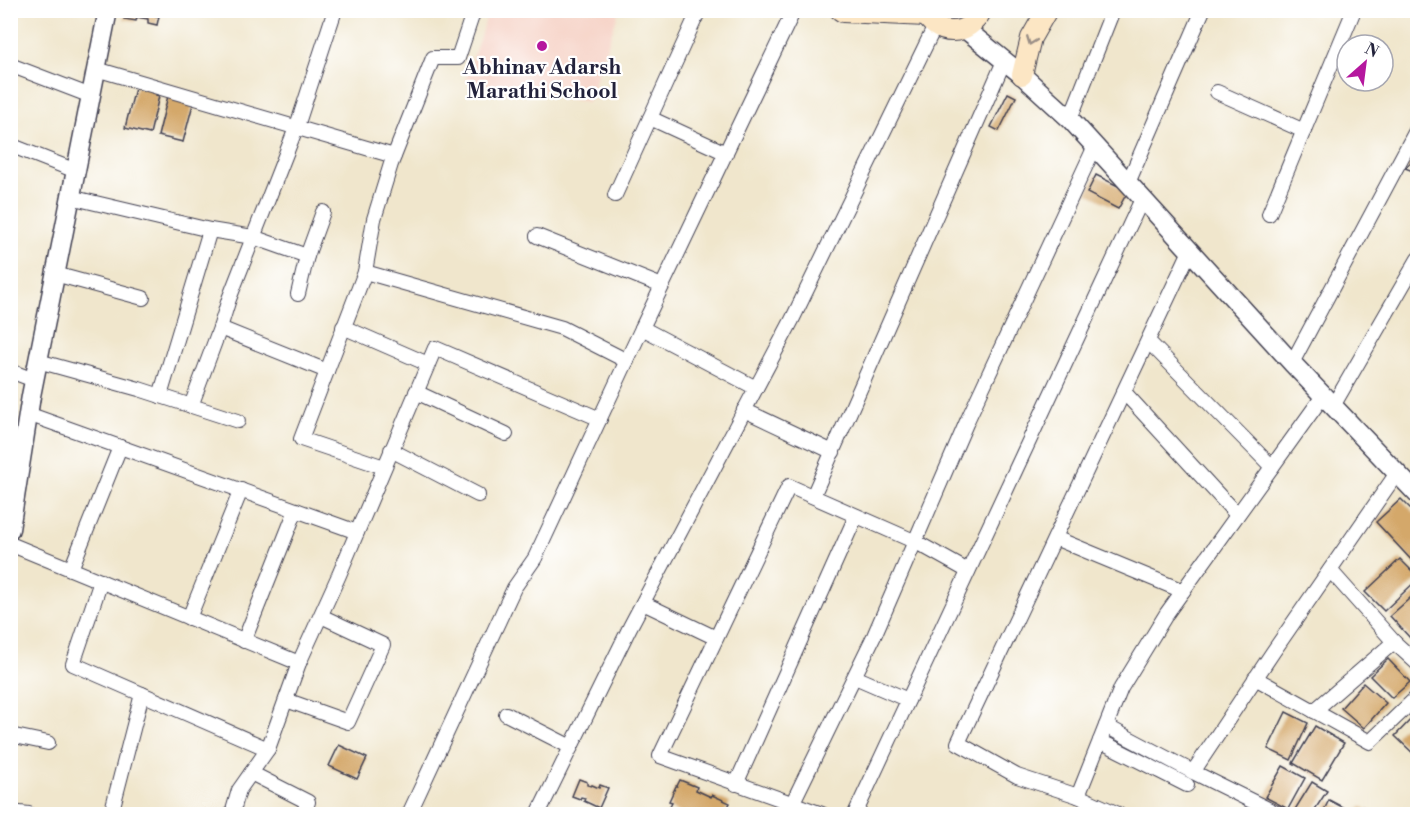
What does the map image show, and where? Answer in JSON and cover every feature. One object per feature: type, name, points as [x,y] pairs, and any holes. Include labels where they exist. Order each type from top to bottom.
[{"type":"main road","points":[[840,10],[928,18],[945,30],[955,31],[972,25],[982,11],[993,10]]},
{"type":"main road","points":[[1022,75],[1031,38],[1047,10]]},
{"type":"street","points":[[10,529],[34,380],[108,10]]},
{"type":"street","points":[[191,406],[229,299],[296,127],[335,10]]},
{"type":"street","points":[[384,467],[301,439],[365,272],[374,219],[394,156],[433,57],[458,58],[474,10]]},
{"type":"street","points":[[615,195],[699,10]]},
{"type":"street","points":[[409,814],[514,588],[535,558],[794,10]]},
{"type":"street","points":[[1070,119],[1113,10]]},
{"type":"street","points":[[1128,183],[1203,10]]},
{"type":"street","points":[[1269,214],[1354,10]]},
{"type":"street","points":[[538,814],[643,603],[792,320],[928,18]]},
{"type":"street","points":[[965,29],[1022,75],[1070,119],[1292,363],[1418,495]]},
{"type":"street","points":[[813,496],[1004,60]]},
{"type":"street","points":[[10,65],[91,96]]},
{"type":"street","points":[[96,69],[394,156]]},
{"type":"street","points":[[1217,92],[1304,131]]},
{"type":"street","points":[[650,118],[726,153]]},
{"type":"street","points":[[1292,363],[1418,127]]},
{"type":"street","points":[[792,804],[855,677],[969,419],[1095,146]]},
{"type":"street","points":[[12,149],[76,171]]},
{"type":"street","points":[[70,197],[210,230],[253,237],[307,256]]},
{"type":"street","points":[[855,814],[1142,199]]},
{"type":"street","points":[[298,294],[307,256],[323,212]]},
{"type":"street","points":[[160,396],[210,230]]},
{"type":"street","points":[[537,236],[662,286]]},
{"type":"street","points":[[1118,814],[1078,796],[1017,776],[958,743],[1190,251]]},
{"type":"street","points":[[1078,796],[1121,687],[1167,613],[1272,467],[1328,401],[1418,259]]},
{"type":"street","points":[[365,272],[562,328],[627,361]]},
{"type":"street","points":[[55,274],[143,297]]},
{"type":"street","points":[[343,327],[428,364]]},
{"type":"street","points":[[220,328],[327,371]]},
{"type":"street","points":[[642,328],[756,388]]},
{"type":"street","points":[[1148,341],[1272,467]]},
{"type":"street","points":[[232,814],[239,790],[268,749],[299,663],[435,348],[600,419]]},
{"type":"street","points":[[38,361],[238,421]]},
{"type":"street","points":[[10,371],[34,380]]},
{"type":"street","points":[[416,392],[506,434]]},
{"type":"street","points":[[1124,392],[1237,515]]},
{"type":"street","points":[[744,410],[833,452]]},
{"type":"street","points":[[28,414],[357,532]]},
{"type":"street","points":[[72,569],[120,447]]},
{"type":"street","points":[[392,450],[478,495]]},
{"type":"street","points":[[1190,778],[1255,678],[1397,473]]},
{"type":"street","points":[[822,814],[660,756],[789,486],[915,542],[968,571]]},
{"type":"street","points":[[189,618],[240,490]]},
{"type":"street","points":[[244,640],[296,510]]},
{"type":"street","points":[[736,784],[856,516]]},
{"type":"street","points":[[1055,538],[1183,591]]},
{"type":"street","points":[[10,544],[299,663]]},
{"type":"street","points":[[1330,570],[1394,642],[1418,664]]},
{"type":"street","points":[[101,581],[73,664],[268,749]]},
{"type":"street","points":[[643,603],[716,638]]},
{"type":"street","points":[[286,700],[348,722],[383,645],[321,616]]},
{"type":"street","points":[[1314,711],[1394,642]]},
{"type":"street","points":[[855,677],[908,700]]},
{"type":"street","points":[[1255,678],[1370,742],[1418,696]]},
{"type":"street","points":[[111,814],[142,694]]},
{"type":"street","points":[[506,714],[571,747]]},
{"type":"street","points":[[1106,726],[1190,778]]},
{"type":"street","points":[[10,735],[48,743]]},
{"type":"street","points":[[1100,741],[1278,814]]},
{"type":"street","points":[[251,773],[308,802],[303,814]]},
{"type":"street","points":[[10,812],[29,814]]},
{"type":"shaded area","name":"Abhinav Adarsh Marathi School","points":[[489,10],[619,11],[588,102],[465,81]]},
{"type":"building","points":[[126,10],[157,10],[156,16],[159,16],[157,25],[148,23],[148,19],[137,17],[136,21],[124,19]]},
{"type":"building","points":[[137,85],[158,90],[156,95],[159,96],[150,134],[125,128]]},
{"type":"building","points":[[1008,93],[1016,97],[999,131],[991,127]]},
{"type":"building","points":[[168,96],[193,104],[183,142],[158,136]]},
{"type":"building","points":[[1418,155],[1418,173],[1405,168]]},
{"type":"building","points":[[1096,175],[1128,191],[1118,209],[1087,193]]},
{"type":"building","points":[[1401,499],[1418,516],[1418,564],[1416,565],[1376,522]]},
{"type":"building","points":[[1400,559],[1418,579],[1384,611],[1365,592]]},
{"type":"building","points":[[1418,591],[1418,633],[1411,639],[1390,616]]},
{"type":"building","points":[[1388,659],[1410,682],[1392,698],[1370,676]]},
{"type":"building","points":[[1363,683],[1386,703],[1364,728],[1341,708]]},
{"type":"building","points":[[1286,712],[1308,723],[1291,760],[1268,749]]},
{"type":"building","points":[[1416,714],[1418,715],[1418,758],[1395,736]]},
{"type":"building","points":[[1315,726],[1344,743],[1322,780],[1293,763]]},
{"type":"building","points":[[339,745],[367,758],[357,779],[329,766]]},
{"type":"building","points":[[1283,766],[1305,778],[1288,809],[1265,797]]},
{"type":"building","points":[[579,779],[587,782],[587,785],[599,788],[600,785],[608,788],[599,808],[584,801],[585,798],[572,796]]},
{"type":"building","points":[[680,780],[697,787],[696,790],[711,797],[712,795],[730,803],[724,814],[682,814],[669,808],[672,802],[669,801]]},
{"type":"building","points":[[1312,782],[1327,791],[1312,814],[1299,814],[1294,811]]},
{"type":"building","points":[[1329,800],[1348,810],[1345,814],[1322,814]]},
{"type":"building","points":[[1418,800],[1418,814],[1408,814]]},
{"type":"building","points":[[1361,806],[1375,814],[1356,814]]},
{"type":"place","name":"Abhinav Adarsh Marathi School","points":[[542,46]]}]
